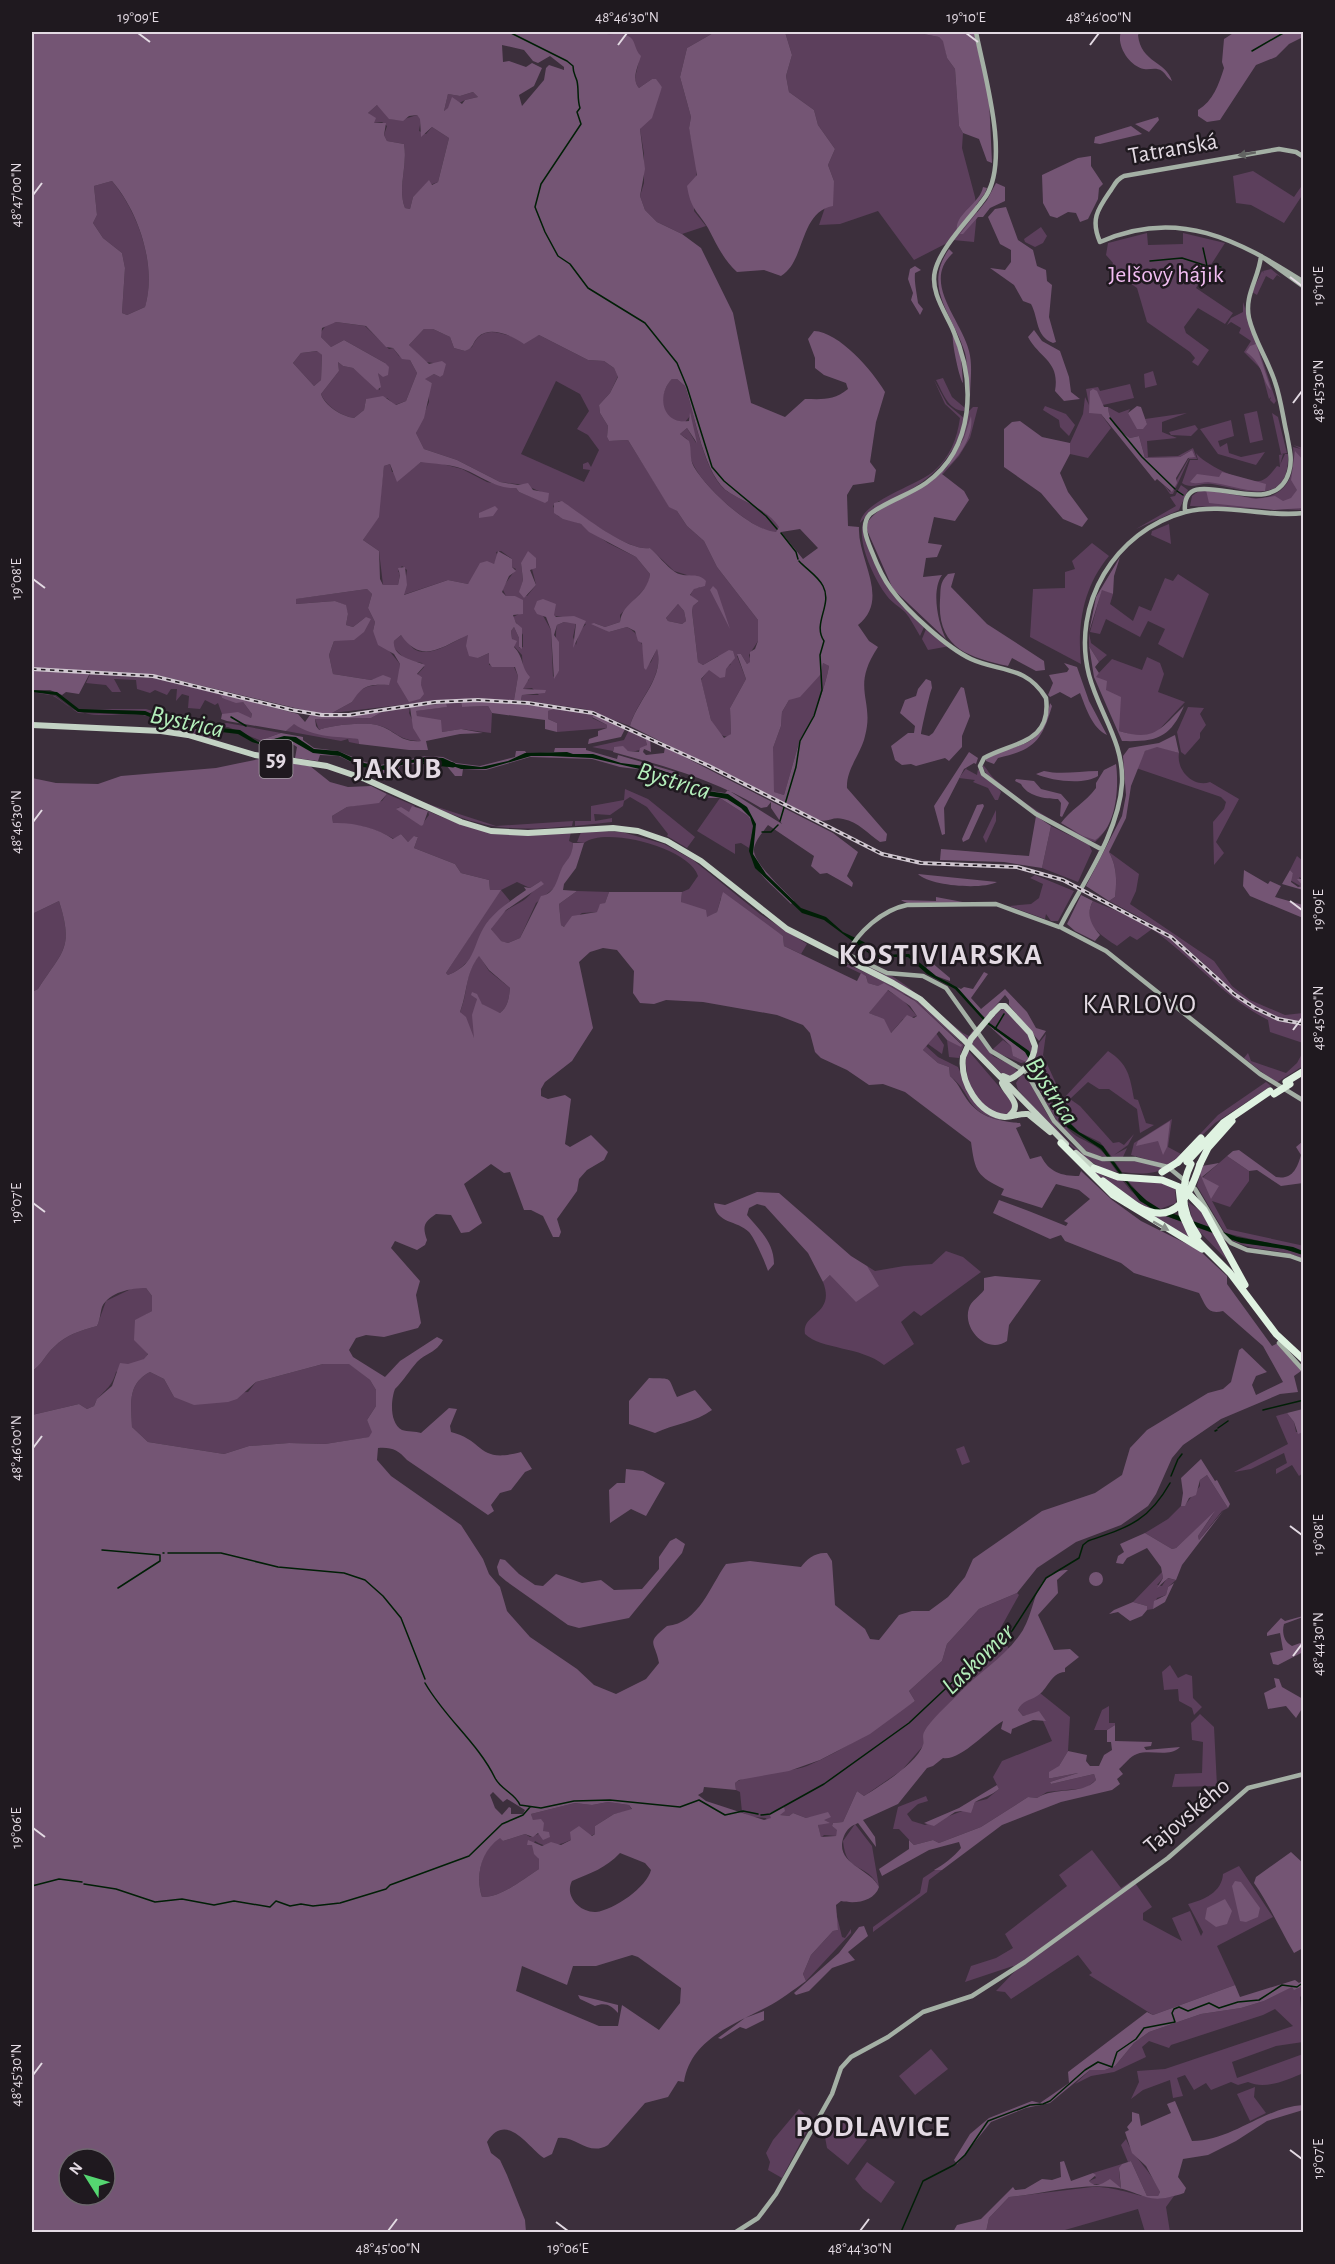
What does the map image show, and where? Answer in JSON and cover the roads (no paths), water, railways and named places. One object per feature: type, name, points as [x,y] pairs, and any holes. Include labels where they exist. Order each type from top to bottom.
[{"type":"highway","points":[[1189,1163],[1232,1121],[1304,1071]]},
{"type":"highway","points":[[1288,1083],[1304,1076]]},
{"type":"highway","points":[[1096,1169],[1117,1176],[1162,1172],[1178,1162],[1209,1131],[1236,1109],[1272,1093]]},
{"type":"highway","points":[[1247,1105],[1210,1134],[1189,1163],[1184,1200],[1195,1235],[1237,1281],[1264,1319]]},
{"type":"highway","points":[[1077,1162],[1137,1206],[1159,1213],[1176,1208],[1190,1194],[1208,1148],[1232,1121]]},
{"type":"highway","points":[[1060,1143],[1077,1162],[1127,1205],[1214,1257]]},
{"type":"highway","points":[[1128,1176],[1158,1180],[1180,1187],[1199,1204],[1245,1285],[1275,1326],[1304,1355]]},
{"type":"highway","points":[[1195,1235],[1245,1285]]},
{"type":"highway","points":[[1204,1251],[1228,1274],[1264,1319],[1304,1360]]},
{"type":"highway","points":[[1250,1303],[1263,1325],[1280,1343]]},
{"type":"main road","name":"59","points":[[32,725],[176,733],[255,755],[327,766],[365,779],[446,816],[484,829],[528,833],[574,829],[632,830],[671,843],[701,861],[787,929],[908,991],[949,1025],[1072,1150],[1096,1169]]},
{"type":"main road","points":[[1022,1099],[1014,1085],[1017,1075],[1035,1048],[1030,1033],[1005,1006],[999,1006],[968,1043],[963,1057],[964,1076],[972,1095],[987,1109],[1005,1117],[1024,1113]]},
{"type":"main road","name":"59","points":[[949,1025],[1060,1143]]},
{"type":"main road","points":[[993,1069],[1007,1078],[1017,1075]]},
{"type":"main road","points":[[1002,1083],[1016,1105],[1014,1112],[1005,1117]]},
{"type":"main road","points":[[1010,1095],[1019,1103],[1024,1113],[1050,1132]]},
{"type":"street","points":[[976,32],[990,92],[996,160],[994,179],[979,205],[940,258],[933,279],[935,292],[963,358],[967,403],[964,432],[955,451],[940,471],[923,485],[873,512],[867,517],[865,526],[871,549],[885,579],[909,608],[964,655],[1017,672],[1046,698],[1044,719],[1033,737],[986,756],[980,766],[988,780],[1036,814],[1101,849]]},
{"type":"street","name":"Tatranská","points":[[1261,256],[1221,236],[1185,228],[1148,228],[1100,242],[1094,225],[1096,211],[1120,177],[1279,149],[1296,152],[1304,157]]},
{"type":"street","points":[[1261,256],[1270,266],[1304,287]]},
{"type":"street","points":[[1185,512],[1190,495],[1197,489],[1210,487],[1247,495],[1264,495],[1278,489],[1289,472],[1290,453],[1275,382],[1249,318],[1249,295],[1261,256]]},
{"type":"street","points":[[1261,256],[1304,282]]},
{"type":"street","points":[[1258,271],[1270,266]]},
{"type":"street","points":[[1061,927],[1116,815],[1122,775],[1116,740],[1092,685],[1087,663],[1085,633],[1090,605],[1105,571],[1124,547],[1153,526],[1185,512],[1216,509],[1276,514],[1304,513]]},
{"type":"street","points":[[1304,1101],[1260,1074],[1106,951],[1061,927],[1007,908],[994,904],[902,906],[879,917],[854,942],[847,954],[892,975],[919,975],[942,985],[991,1051],[1025,1066],[1050,1116],[1069,1139],[1090,1156],[1107,1160],[1150,1161],[1179,1174],[1198,1193],[1216,1231],[1225,1238],[1242,1248],[1290,1256],[1304,1261]]},
{"type":"street","points":[[1280,1343],[1304,1371]]},
{"type":"street","name":"Tajovského","points":[[736,2232],[758,2218],[776,2194],[832,2094],[837,2076],[847,2061],[922,2012],[975,1994],[1025,1962],[1174,1853],[1248,1788],[1304,1774]]},
{"type":"waterway","points":[[509,32],[567,61],[573,66],[577,81],[580,108],[577,112],[581,124],[541,184],[535,207],[545,232],[558,256],[570,264],[588,288],[645,323],[677,363],[687,387],[712,467],[724,481],[766,516],[777,529]]},
{"type":"waterway","points":[[1252,51],[1285,32]]},
{"type":"waterway","points":[[1203,248],[1207,266],[1221,267]]},
{"type":"waterway","points":[[1150,261],[1182,258],[1207,266]]},
{"type":"waterway","points":[[1110,418],[1142,457],[1175,489]]},
{"type":"waterway","points":[[1177,491],[1183,495]]},
{"type":"waterway","points":[[781,533],[796,552],[798,559]]},
{"type":"waterway","points":[[780,821],[796,767],[800,741],[814,716],[822,690],[820,655],[824,641],[820,627],[826,600],[825,593],[818,579],[799,561]]},
{"type":"waterway","points":[[231,717],[246,726]]},
{"type":"waterway","name":"Bystrica","points":[[427,761],[453,765]]},
{"type":"waterway","name":"Bystrica","points":[[422,762],[426,765],[454,766]]},
{"type":"waterway","points":[[762,832],[771,832],[778,825]]},
{"type":"waterway","points":[[995,1029],[1004,1014]]},
{"type":"waterway","name":"Laskomer","points":[[1263,1410],[1304,1400]]},
{"type":"waterway","name":"Laskomer","points":[[1218,1428],[1228,1421]]},
{"type":"waterway","name":"Laskomer","points":[[1179,1458],[1182,1454]]},
{"type":"waterway","name":"Laskomer","points":[[1171,1476],[1178,1459]]},
{"type":"waterway","name":"Laskomer","points":[[761,1815],[770,1814],[824,1784],[909,1723],[993,1644],[1012,1631],[1046,1578],[1079,1558],[1083,1545],[1088,1541],[1126,1527],[1145,1515],[1154,1507],[1170,1483]]},
{"type":"waterway","points":[[102,1550],[160,1555],[160,1561],[118,1588]]},
{"type":"waterway","points":[[168,1553],[221,1553],[278,1567],[344,1573],[365,1580],[383,1596],[401,1618],[425,1679]]},
{"type":"waterway","name":"Laskomer","points":[[425,1683],[442,1708],[480,1753],[501,1786],[515,1797],[520,1805],[541,1808],[574,1801],[610,1800],[680,1807],[699,1800],[725,1815],[743,1811],[758,1814]]},
{"type":"waterway","points":[[84,1884],[116,1889],[155,1902],[182,1899],[214,1905],[234,1901],[270,1907],[276,1901],[290,1906],[340,1903],[386,1889],[390,1885],[469,1856],[502,1824],[523,1815],[530,1807]]},
{"type":"waterway","points":[[32,1886],[59,1879],[82,1882]]},
{"type":"waterway","points":[[901,2232],[923,2181],[954,2165],[965,2155],[988,2121],[1030,2105],[1050,2101],[1085,2070],[1098,2062],[1112,2067],[1117,2052],[1136,2039],[1144,2028],[1175,2022],[1172,2013],[1174,2009],[1179,2007],[1188,2011],[1209,2003],[1219,2008],[1238,2002],[1259,2000],[1282,1985],[1297,1987],[1304,1982]]},
{"type":"railway","points":[[32,669],[153,676],[292,710],[322,715],[349,715],[435,702],[478,700],[528,703],[593,713],[707,765],[882,854],[921,863],[1017,867],[1063,880],[1171,937],[1234,994],[1255,1008],[1278,1019],[1304,1024]]},
{"type":"district","name":"JAKUB","points":[[398,769]]},
{"type":"district","name":"KOSTIVIARSKA","points":[[941,955]]},
{"type":"district","name":"KARLOVO","points":[[1140,1004]]},
{"type":"district","name":"PODLAVICE","points":[[873,2127]]},
{"type":"park label","name":"Jelšový hájik","points":[[1166,275]]}]
